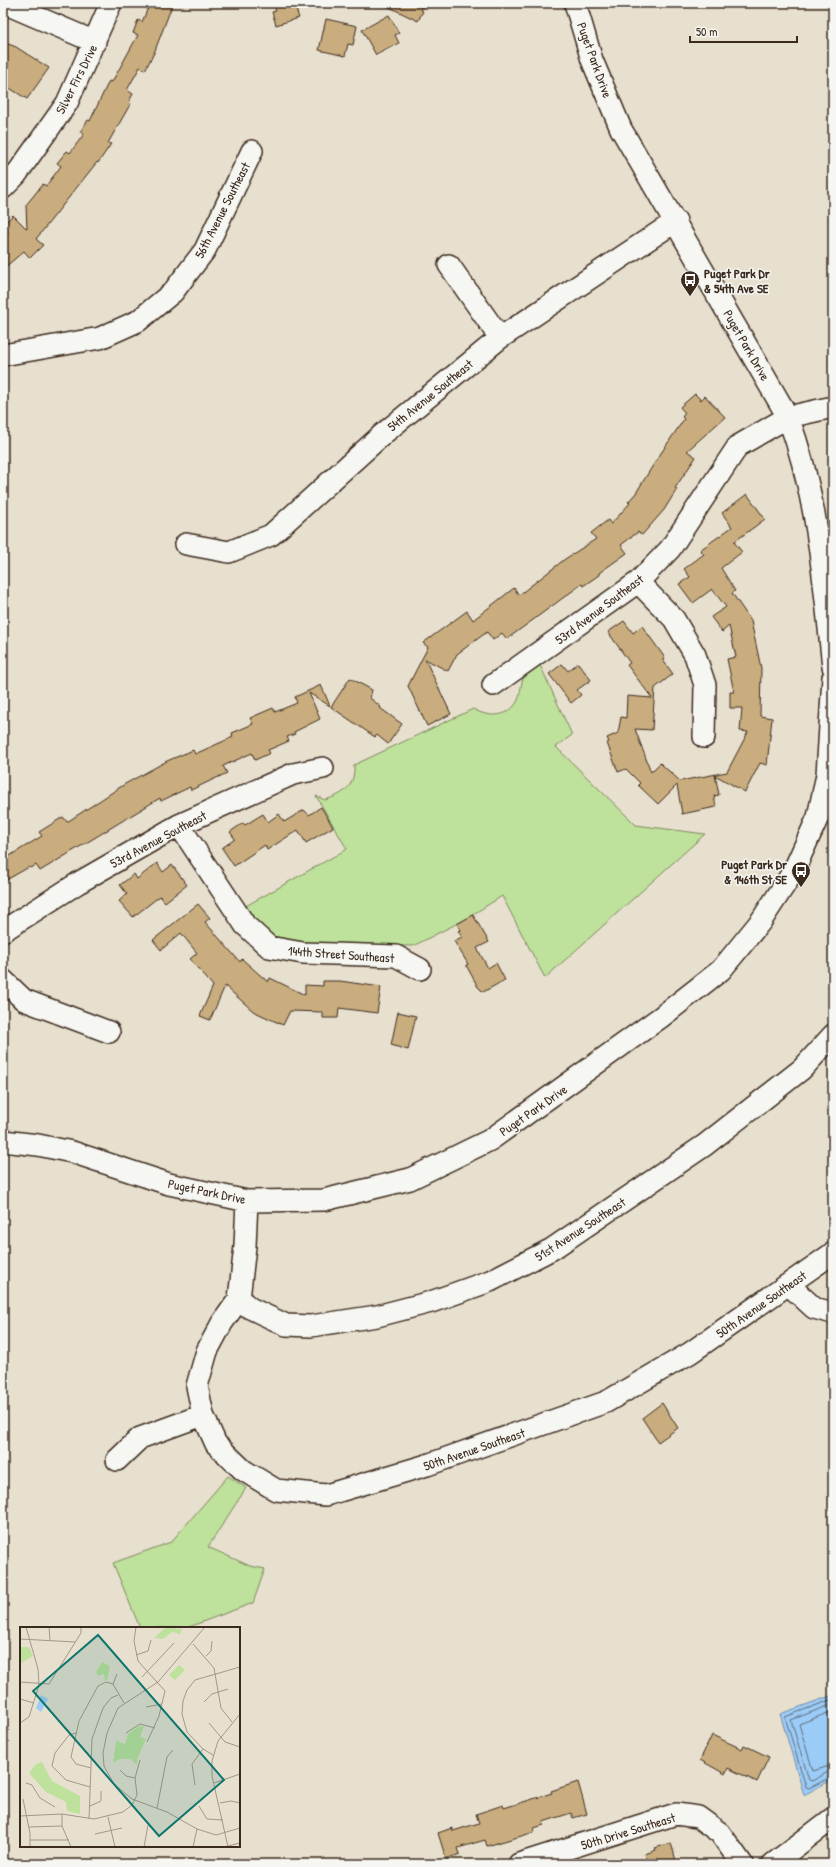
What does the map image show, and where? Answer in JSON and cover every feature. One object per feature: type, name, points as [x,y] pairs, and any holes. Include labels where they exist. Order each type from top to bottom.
[{"type":"street","points":[[4,3],[95,42]]},
{"type":"street","name":"Silver Firs Drive","points":[[3,188],[16,175],[67,103],[111,3]]},
{"type":"street","name":"Puget Park Drive","points":[[575,3],[592,60],[621,128],[788,417],[799,447],[812,497],[824,583],[833,667]]},
{"type":"street","name":"56th Avenue Southeast","points":[[3,355],[100,338],[138,321],[173,292],[205,250],[252,151]]},
{"type":"street","name":"54th Avenue Southeast","points":[[186,544],[229,552],[271,535],[383,434],[500,338],[676,221]]},
{"type":"street","points":[[450,265],[500,338]]},
{"type":"street","name":"53rd Avenue Southeast","points":[[493,685],[638,582],[670,549],[738,446],[788,417],[833,407]]},
{"type":"street","points":[[638,582],[674,619],[695,655],[706,685],[704,737]]},
{"type":"street","name":"Puget Park Drive","points":[[3,1141],[38,1145],[72,1152],[169,1184],[247,1201],[324,1200],[410,1179],[490,1140],[655,1022],[721,970],[761,922],[793,872],[818,817],[827,775],[833,677]]},
{"type":"street","name":"53rd Avenue Southeast","points":[[3,931],[78,882],[178,825],[293,774],[323,768]]},
{"type":"street","name":"144th Street Southeast","points":[[178,825],[245,925],[269,947],[303,953],[396,956],[420,969]]},
{"type":"street","points":[[3,980],[24,1000],[109,1032]]},
{"type":"street","name":"51st Avenue Southeast","points":[[240,1299],[250,1308],[286,1325],[311,1326],[377,1316],[431,1302],[490,1281],[552,1249],[705,1145],[802,1069],[833,1035]]},
{"type":"street","points":[[240,1299],[245,1246],[247,1201]]},
{"type":"street","name":"50th Avenue Southeast","points":[[240,1299],[222,1323],[207,1351],[197,1386],[203,1415],[216,1444],[243,1470],[276,1490],[326,1495],[427,1465],[606,1402],[690,1353],[833,1253]]},
{"type":"street","points":[[789,1285],[814,1308],[833,1313]]},
{"type":"street","points":[[117,1460],[140,1438],[203,1415]]},
{"type":"street","name":"50th Drive Southeast","points":[[519,1864],[676,1814],[698,1818],[720,1833],[742,1864]]},
{"type":"street","points":[[773,1864],[833,1818]]},
{"type":"green space","points":[[540,665],[572,735],[556,747],[636,825],[705,834],[545,978],[502,896],[464,920],[413,946],[295,944],[271,936],[259,928],[244,907],[347,849],[316,796],[325,800],[338,795],[347,788],[353,779],[354,765],[473,709],[490,715],[502,714],[508,711],[513,708],[517,702],[524,677]]},
{"type":"green space","points":[[228,1476],[246,1488],[208,1547],[250,1566],[265,1569],[253,1603],[189,1627],[140,1627],[113,1563],[171,1542]]},
{"type":"water","points":[[833,1695],[833,1779],[804,1795],[780,1714]]},
{"type":"building","points":[[150,3],[173,3],[154,53],[145,70],[140,67],[127,90],[133,94],[129,101],[131,103],[108,143],[111,144],[98,163],[97,162],[36,239],[43,245],[30,258],[24,251],[3,269],[3,237],[8,232],[3,225],[13,215],[27,229],[26,205],[43,184],[46,186],[61,166],[57,163],[67,151],[70,153],[84,134],[80,132],[88,120],[90,121],[109,81],[112,82],[138,35],[133,33],[138,20],[142,22]]},
{"type":"building","points":[[273,3],[294,3],[299,18],[276,25],[272,12],[276,11]]},
{"type":"building","points":[[381,3],[424,3],[421,10],[423,11],[418,21]]},
{"type":"building","points":[[389,15],[399,33],[395,35],[399,43],[376,55],[362,30]]},
{"type":"building","points":[[326,19],[357,26],[353,45],[348,44],[345,56],[319,50]]},
{"type":"building","points":[[3,42],[16,47],[49,68],[27,99],[3,84]]},
{"type":"building","points":[[695,394],[701,400],[705,396],[725,417],[687,451],[696,457],[675,488],[677,489],[664,510],[642,535],[638,532],[621,545],[627,553],[599,573],[599,575],[583,586],[582,584],[507,639],[502,633],[493,640],[487,632],[457,654],[448,671],[425,659],[451,714],[427,726],[408,686],[428,647],[423,643],[467,611],[473,620],[514,588],[519,595],[565,559],[596,539],[591,533],[608,520],[611,524],[630,503],[628,502],[636,493],[684,419],[682,417],[685,413],[680,407]]},
{"type":"building","points":[[747,494],[765,519],[734,542],[742,552],[721,568],[735,591],[732,593],[751,621],[761,668],[760,716],[772,718],[767,765],[760,763],[745,792],[715,775],[719,795],[714,796],[716,807],[682,814],[677,785],[658,804],[638,785],[640,783],[626,769],[618,772],[607,743],[609,742],[607,738],[618,733],[621,717],[626,718],[627,696],[652,698],[627,665],[630,663],[608,632],[624,621],[633,633],[642,626],[665,658],[662,659],[673,674],[655,688],[652,730],[635,729],[651,772],[660,763],[680,781],[727,772],[748,732],[740,731],[742,708],[730,708],[730,692],[734,692],[727,659],[736,657],[729,626],[722,632],[711,617],[726,607],[712,589],[693,603],[679,584],[690,577],[684,569],[704,554],[700,550],[732,527],[722,513]]},
{"type":"building","points":[[578,663],[591,680],[577,690],[581,695],[571,703],[549,674],[562,664],[568,671]]},
{"type":"building","points":[[350,678],[372,690],[370,698],[381,707],[380,708],[402,724],[388,744],[377,735],[375,737],[331,707]]},
{"type":"building","points":[[321,685],[330,706],[309,693],[320,719],[294,732],[295,734],[287,737],[289,741],[268,750],[270,753],[255,760],[252,753],[223,766],[227,773],[191,790],[190,787],[161,801],[160,798],[40,871],[36,865],[31,868],[29,867],[3,882],[3,860],[42,836],[39,832],[63,817],[67,822],[125,784],[167,761],[193,750],[195,754],[233,737],[232,733],[253,724],[250,718],[273,708],[275,712],[297,703],[295,697]]},
{"type":"building","points":[[321,807],[333,827],[306,843],[298,830],[267,850],[265,845],[234,866],[222,848],[235,839],[230,832],[243,823],[245,825],[263,814],[268,822],[279,814],[284,822],[304,810],[309,815]]},
{"type":"building","points":[[157,863],[163,872],[172,865],[187,885],[165,902],[160,896],[133,917],[119,901],[127,894],[120,885],[134,874],[137,879]]},
{"type":"building","points":[[198,904],[210,918],[205,922],[240,962],[242,959],[268,982],[270,978],[305,995],[305,985],[323,986],[323,981],[340,981],[381,987],[377,1013],[339,1008],[338,1018],[323,1018],[323,1012],[290,1011],[283,1025],[253,1011],[225,986],[210,1020],[200,1016],[213,986],[190,959],[197,953],[181,933],[161,950],[153,940]]},
{"type":"building","points":[[473,915],[489,942],[477,948],[488,968],[496,963],[505,980],[483,992],[478,987],[466,965],[468,964],[454,941],[462,937],[458,931],[461,930],[457,924]]},
{"type":"building","points":[[398,1012],[416,1016],[408,1050],[391,1045]]},
{"type":"building","points":[[662,1403],[678,1428],[658,1442],[642,1418]]},
{"type":"building","points":[[712,1735],[742,1749],[744,1745],[769,1757],[757,1782],[728,1768],[725,1774],[700,1760]]},
{"type":"building","points":[[578,1782],[587,1814],[573,1818],[571,1813],[543,1822],[544,1825],[534,1828],[535,1832],[487,1846],[485,1840],[458,1848],[460,1854],[446,1859],[438,1833],[452,1828],[453,1831],[479,1823],[476,1814],[503,1805],[504,1808],[552,1793],[551,1791]]},
{"type":"building","points":[[671,1843],[677,1864],[648,1864],[645,1854],[656,1850],[655,1848]]},
{"type":"place","name":"Puget Park Dr & 54th Ave SE","points":[[690,297]]},
{"type":"place","name":"Puget Park Dr & 146th St SE","points":[[801,888]]}]
